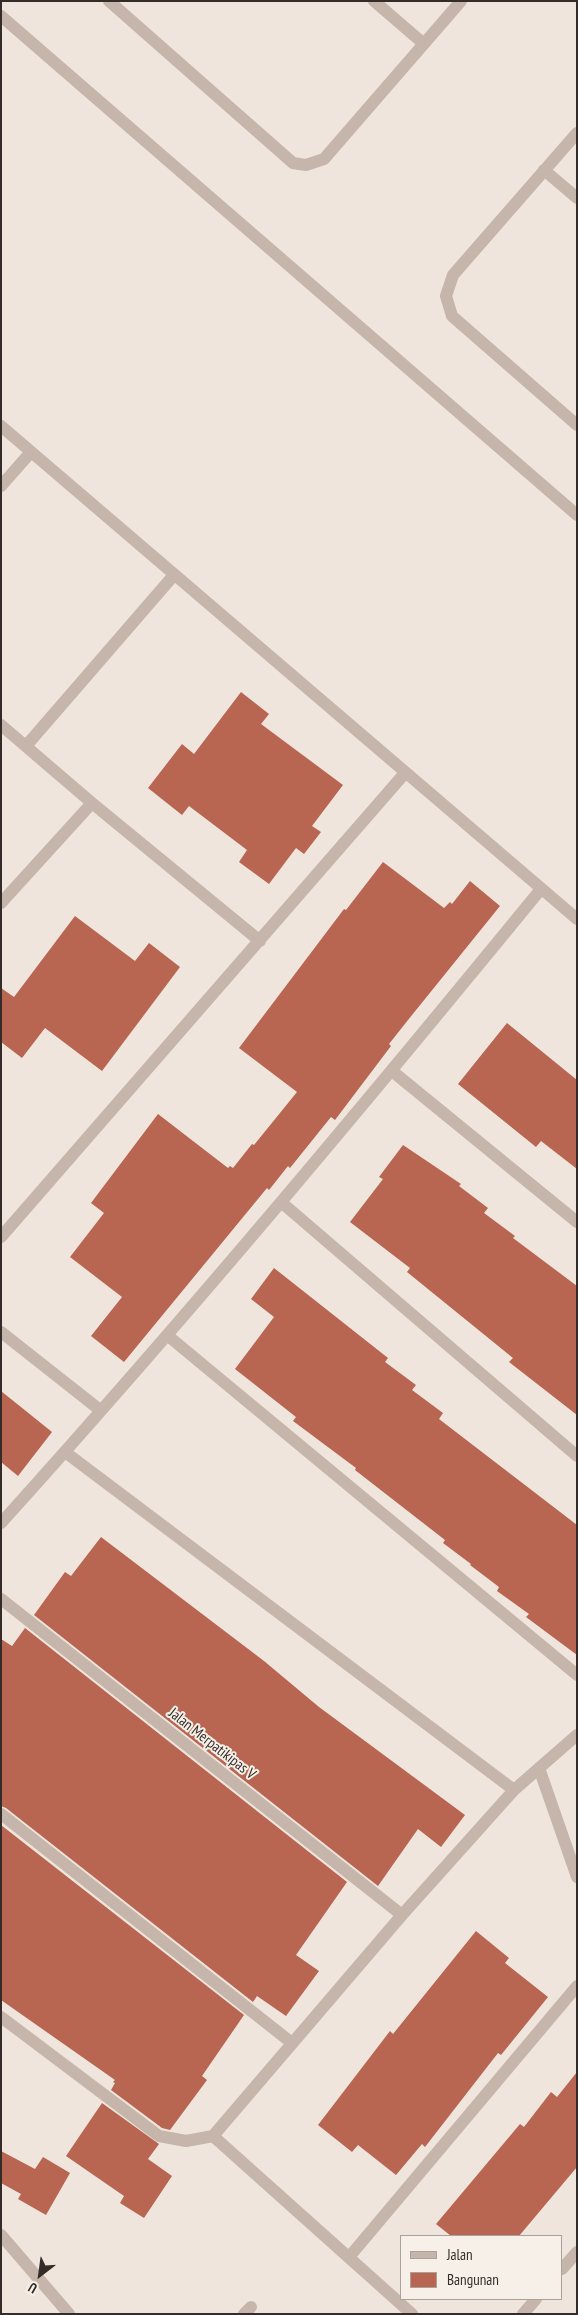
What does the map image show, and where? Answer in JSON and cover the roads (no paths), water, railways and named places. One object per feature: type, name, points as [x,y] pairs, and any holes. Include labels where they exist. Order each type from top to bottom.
[{"type":"street","points":[[109,1],[292,163],[306,165],[324,159],[461,1]]},
{"type":"street","points":[[374,1],[424,44]]},
{"type":"street","points":[[1,16],[577,515]]},
{"type":"street","points":[[577,133],[453,275],[446,296],[452,316],[577,425]]},
{"type":"street","points":[[544,170],[577,198]]},
{"type":"street","points":[[1,426],[577,919]]},
{"type":"street","points":[[1,486],[31,452]]},
{"type":"street","points":[[26,746],[174,575]]},
{"type":"street","points":[[1,725],[92,803],[260,941]]},
{"type":"street","points":[[1,1237],[405,773]]},
{"type":"street","points":[[1,903],[92,803]]},
{"type":"street","points":[[1,1523],[167,1335],[281,1202],[392,1071],[541,889]]},
{"type":"street","points":[[392,1071],[577,1222]]},
{"type":"street","points":[[281,1202],[577,1456]]},
{"type":"street","points":[[1,1332],[100,1410]]},
{"type":"street","points":[[167,1335],[577,1675]]},
{"type":"street","points":[[64,1452],[514,1790]]},
{"type":"street","name":"Jalan Merpatikipas V","points":[[1,1599],[402,1915]]},
{"type":"street","points":[[1,2017],[158,2136],[186,2141],[213,2136],[402,1915],[514,1790],[577,1735]]},
{"type":"street","points":[[539,1768],[577,1877]]},
{"type":"street","points":[[1,1814],[292,2043]]},
{"type":"street","points":[[350,2256],[577,1986]]},
{"type":"street","points":[[213,2136],[350,2256],[412,2314]]},
{"type":"street","points":[[1,2235],[69,2314]]},
{"type":"street","points":[[563,2268],[577,2252]]},
{"type":"street","points":[[523,2314],[535,2300]]}]
